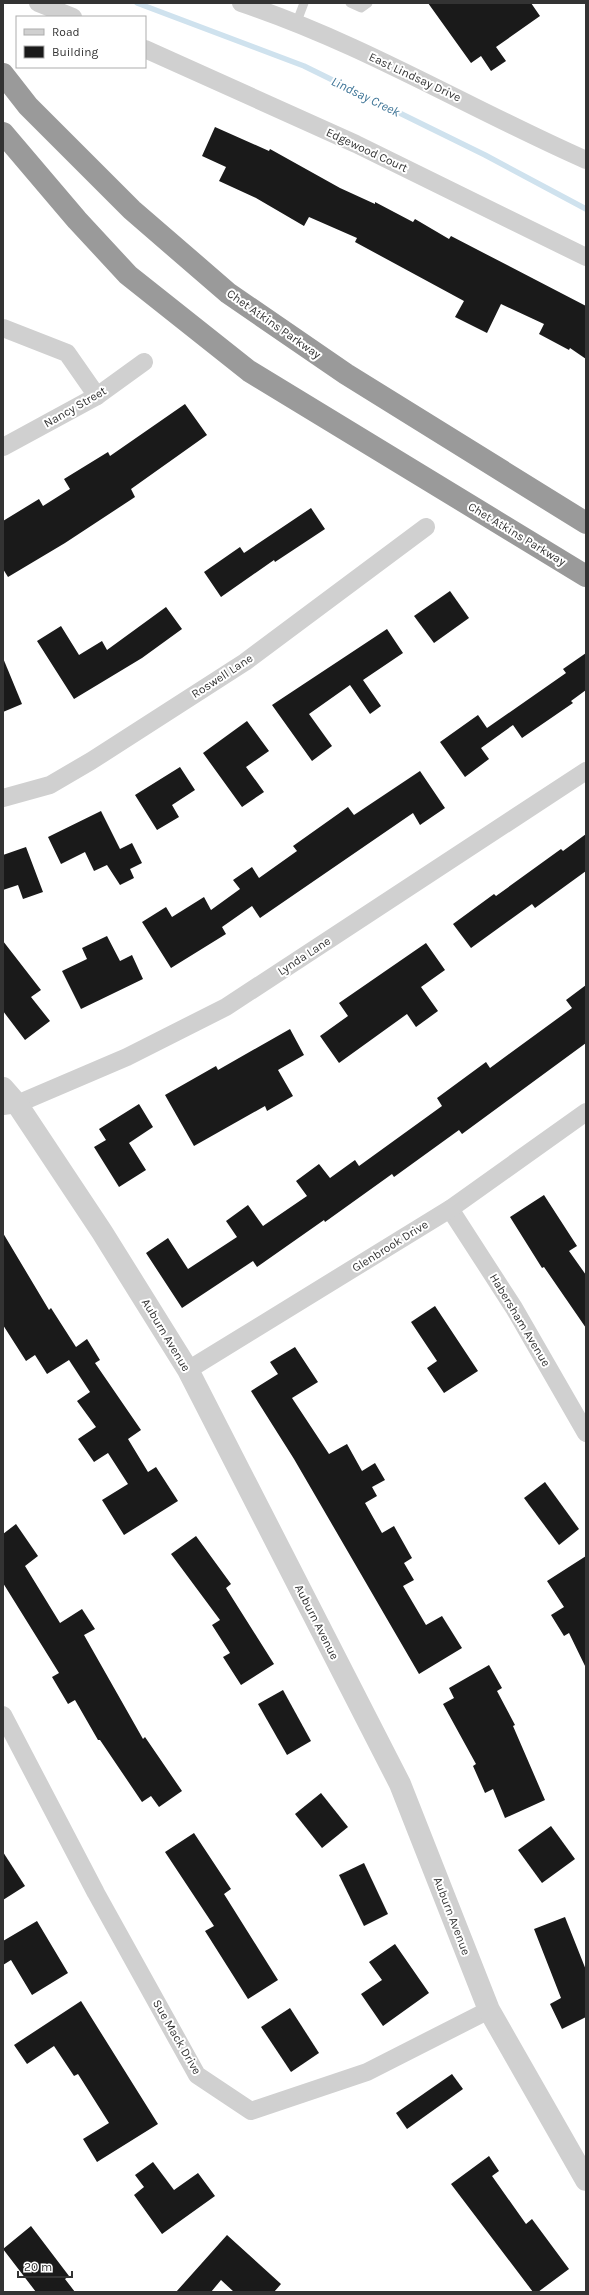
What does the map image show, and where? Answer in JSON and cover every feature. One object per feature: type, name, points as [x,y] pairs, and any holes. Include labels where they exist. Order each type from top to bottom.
[{"type":"highway","name":"Chet Atkins Parkway","points":[[3,74],[28,106],[132,210],[228,292],[346,374],[586,523]]},
{"type":"highway","name":"Chet Atkins Parkway","points":[[3,133],[77,220],[128,275],[249,371],[586,576]]},
{"type":"street","points":[[38,3],[70,16]]},
{"type":"street","name":"East Lindsay Drive","points":[[241,3],[329,36],[442,90],[536,138],[586,160]]},
{"type":"street","name":"Edgewood Court","points":[[146,49],[356,144],[586,257]]},
{"type":"street","points":[[3,328],[67,353],[97,396]]},
{"type":"street","name":"Nancy Street","points":[[3,447],[97,396],[144,362]]},
{"type":"street","name":"Roswell Lane","points":[[3,798],[50,785],[91,761],[245,662],[426,527]]},
{"type":"street","name":"Lynda Lane","points":[[10,1105],[127,1058],[226,1007],[586,771]]},
{"type":"street","name":"Auburn Avenue","points":[[3,1088],[10,1105],[102,1232],[188,1370],[400,1784],[488,2010],[586,2180]]},
{"type":"street","name":"Glenbrook Drive","points":[[188,1370],[450,1209],[586,1112]]},
{"type":"street","name":"Habersham Avenue","points":[[450,1209],[514,1308],[586,1433]]},
{"type":"street","name":"Sue Mack Drive","points":[[3,1715],[96,1894],[197,2075],[251,2111],[367,2072],[488,2010]]},
{"type":"lane","points":[[296,24],[304,3]]},
{"type":"lane","points":[[350,3],[361,8],[368,3]]},
{"type":"building","points":[[428,3],[531,3],[540,16],[496,47],[506,61],[491,71],[481,56],[471,63]]},
{"type":"building","points":[[215,127],[269,151],[270,149],[340,188],[375,204],[375,202],[413,222],[415,219],[449,239],[451,236],[586,306],[586,359],[570,348],[569,350],[539,334],[544,324],[501,304],[487,333],[455,317],[464,301],[355,242],[357,238],[309,217],[304,226],[256,198],[219,181],[226,167],[202,156]]},
{"type":"building","points":[[185,404],[207,435],[131,489],[135,497],[65,543],[8,577],[3,569],[3,521],[39,499],[43,506],[70,489],[64,479],[108,452],[110,456]]},
{"type":"building","points":[[311,508],[325,529],[275,562],[274,560],[221,597],[204,572],[240,547],[244,553]]},
{"type":"building","points":[[450,591],[469,618],[434,643],[414,616]]},
{"type":"building","points":[[166,607],[182,629],[142,658],[74,699],[37,641],[61,626],[79,655],[102,641],[107,650]]},
{"type":"building","points":[[387,629],[403,653],[363,680],[381,706],[370,714],[350,685],[309,714],[332,746],[312,761],[272,705]]},
{"type":"building","points":[[586,653],[586,690],[571,701],[573,703],[522,738],[513,725],[481,748],[489,759],[465,777],[440,742],[478,715],[487,728],[566,673],[563,669]]},
{"type":"building","points":[[3,658],[22,704],[3,712]]},
{"type":"building","points":[[247,721],[269,751],[246,767],[264,792],[242,807],[203,753]]},
{"type":"building","points":[[180,767],[195,790],[172,805],[179,817],[157,830],[135,795]]},
{"type":"building","points":[[420,771],[445,808],[420,825],[413,813],[260,918],[252,906],[222,927],[226,934],[171,968],[142,922],[166,907],[172,917],[204,897],[211,910],[240,889],[233,880],[252,867],[259,878],[297,851],[293,846],[348,807],[354,815]]},
{"type":"building","points":[[101,811],[120,849],[132,843],[142,863],[130,869],[134,878],[120,885],[107,865],[94,871],[85,852],[61,864],[48,837]]},
{"type":"building","points":[[586,834],[586,871],[535,908],[532,904],[471,948],[453,924],[494,894],[496,896],[561,849],[563,851]]},
{"type":"building","points":[[26,847],[43,892],[23,899],[18,885],[3,890],[3,855]]},
{"type":"building","points":[[107,936],[120,961],[132,955],[143,979],[81,1009],[62,971],[87,959],[82,948]]},
{"type":"building","points":[[3,941],[41,990],[31,997],[50,1021],[25,1040],[3,1011]]},
{"type":"building","points":[[426,943],[445,970],[421,987],[438,1011],[416,1027],[407,1014],[339,1063],[320,1036],[348,1016],[339,1003]]},
{"type":"building","points":[[586,985],[586,1043],[462,1134],[459,1130],[394,1177],[392,1174],[325,1222],[324,1220],[257,1267],[253,1261],[182,1308],[146,1253],[168,1238],[188,1269],[237,1237],[226,1221],[248,1205],[263,1226],[307,1196],[296,1181],[319,1164],[330,1178],[355,1160],[359,1166],[442,1106],[437,1098],[486,1062],[490,1068],[572,1008],[566,1000]]},
{"type":"building","points":[[290,1029],[304,1055],[278,1070],[293,1096],[267,1111],[265,1106],[194,1146],[165,1095],[216,1066],[218,1070]]},
{"type":"building","points":[[139,1104],[153,1127],[129,1143],[146,1170],[119,1187],[94,1147],[106,1140],[99,1129]]},
{"type":"building","points":[[544,1195],[577,1246],[569,1251],[586,1275],[586,1328],[544,1267],[542,1268],[510,1217]]},
{"type":"building","points":[[3,1233],[49,1310],[51,1308],[76,1347],[87,1339],[100,1360],[95,1363],[141,1430],[128,1439],[148,1472],[156,1467],[178,1501],[124,1535],[102,1500],[128,1484],[108,1453],[94,1462],[78,1439],[96,1427],[77,1401],[90,1392],[69,1360],[47,1374],[35,1355],[26,1361],[3,1325]]},
{"type":"building","points":[[435,1306],[478,1371],[444,1393],[427,1368],[437,1361],[411,1322]]},
{"type":"building","points":[[295,1347],[318,1382],[292,1398],[329,1454],[347,1444],[362,1471],[375,1463],[385,1480],[372,1487],[377,1496],[365,1503],[382,1533],[394,1526],[412,1558],[404,1563],[414,1580],[403,1586],[426,1625],[442,1616],[462,1648],[419,1674],[294,1459],[251,1391],[278,1374],[270,1362]]},
{"type":"building","points":[[545,1482],[579,1529],[559,1545],[524,1498]]},
{"type":"building","points":[[16,1524],[38,1556],[25,1566],[60,1623],[82,1609],[95,1629],[84,1635],[143,1739],[145,1737],[182,1791],[159,1807],[151,1796],[142,1802],[100,1740],[98,1740],[75,1700],[68,1704],[52,1677],[59,1673],[3,1583],[3,1534]]},
{"type":"building","points":[[196,1536],[231,1584],[226,1588],[274,1664],[241,1685],[223,1657],[230,1653],[212,1625],[220,1620],[171,1554]]},
{"type":"building","points":[[586,1556],[586,1668],[569,1633],[564,1636],[551,1615],[564,1607],[547,1581]]},
{"type":"building","points":[[489,1665],[502,1688],[497,1691],[515,1725],[513,1726],[545,1800],[505,1818],[493,1789],[485,1793],[473,1766],[476,1764],[443,1704],[454,1698],[449,1688]]},
{"type":"building","points":[[283,1690],[311,1741],[287,1755],[258,1704]]},
{"type":"building","points":[[321,1793],[348,1827],[322,1848],[295,1814]]},
{"type":"building","points":[[551,1826],[575,1859],[542,1883],[518,1850]]},
{"type":"building","points":[[194,1833],[231,1889],[224,1894],[278,1980],[248,1999],[205,1931],[214,1926],[165,1852]]},
{"type":"building","points":[[3,1852],[25,1886],[3,1900]]},
{"type":"building","points":[[364,1863],[388,1914],[364,1926],[339,1875]]},
{"type":"building","points":[[565,1917],[586,1970],[586,2017],[562,2029],[550,2004],[561,1998],[534,1929]]},
{"type":"building","points":[[37,1921],[68,1973],[32,1995],[11,1960],[3,1965],[3,1941]]},
{"type":"building","points":[[395,1944],[429,1993],[383,2026],[361,1994],[382,1980],[369,1962]]},
{"type":"building","points":[[81,2001],[158,2124],[97,2162],[83,2139],[109,2123],[78,2074],[74,2076],[54,2046],[27,2064],[14,2045]]},
{"type":"building","points":[[290,2008],[319,2053],[291,2072],[261,2027]]},
{"type":"building","points":[[452,2074],[463,2089],[407,2129],[396,2113]]},
{"type":"building","points":[[489,2156],[499,2171],[492,2176],[526,2224],[532,2219],[569,2269],[538,2292],[533,2292],[451,2184]]},
{"type":"building","points":[[153,2162],[174,2190],[198,2173],[215,2196],[162,2234],[134,2195],[144,2187],[135,2175]]},
{"type":"building","points":[[31,2226],[69,2276],[65,2279],[75,2292],[36,2292],[3,2249]]},
{"type":"building","points":[[227,2235],[281,2284],[274,2292],[234,2292],[221,2280],[211,2292],[176,2292]]},
{"type":"waterway","name":"Lindsay Creek","points":[[137,3],[304,66],[485,155],[586,209]]}]
